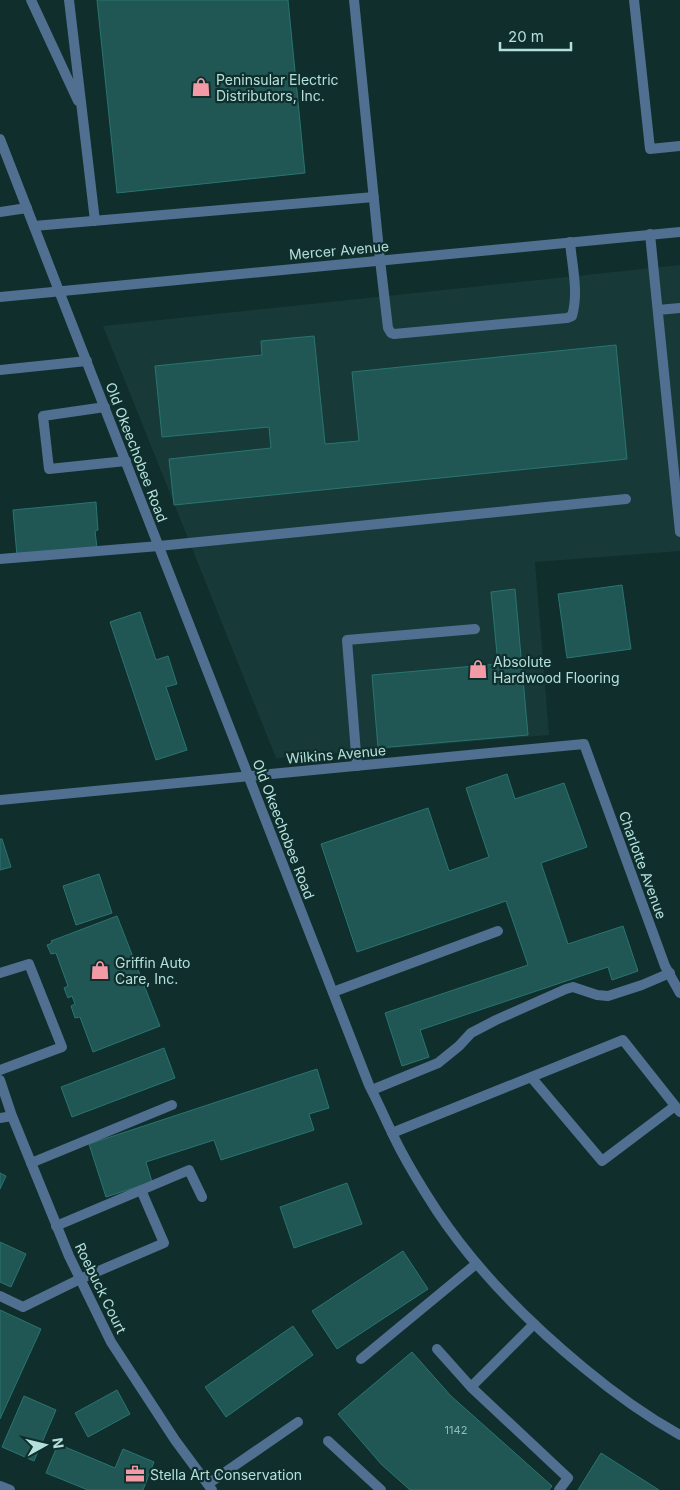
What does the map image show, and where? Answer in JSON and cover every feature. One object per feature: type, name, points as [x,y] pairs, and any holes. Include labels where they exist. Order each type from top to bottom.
[{"type":"street","points":[[31,0],[82,111]]},
{"type":"street","points":[[69,0],[95,221]]},
{"type":"street","points":[[354,0],[380,260],[388,328],[391,333],[567,318],[572,316],[575,294],[570,242]]},
{"type":"street","points":[[634,0],[650,149],[680,146]]},
{"type":"street","name":"Old Okeechobee Road","points":[[0,139],[333,992],[372,1090],[400,1150],[438,1212],[476,1264],[517,1308],[554,1344],[608,1387],[680,1435]]},
{"type":"street","points":[[34,226],[374,196]]},
{"type":"street","points":[[0,212],[27,208]]},
{"type":"street","name":"Mercer Avenue","points":[[0,297],[680,232]]},
{"type":"street","points":[[650,234],[680,532]]},
{"type":"street","points":[[658,310],[680,308]]},
{"type":"street","points":[[0,370],[87,361]]},
{"type":"street","points":[[105,407],[43,416],[49,469],[126,461]]},
{"type":"street","points":[[0,559],[159,546],[626,499]]},
{"type":"street","points":[[357,766],[347,640],[475,629]]},
{"type":"street","name":"Wilkins Avenue","points":[[0,800],[584,744]]},
{"type":"street","name":"Charlotte Avenue","points":[[584,744],[665,966],[680,993]]},
{"type":"street","points":[[333,992],[498,931]]},
{"type":"street","points":[[0,973],[29,964],[62,1047],[0,1070]]},
{"type":"street","points":[[372,1090],[438,1063],[471,1033],[566,989],[573,987],[597,995],[608,996],[642,985],[670,973]]},
{"type":"street","points":[[392,1133],[531,1077],[623,1040],[678,1109],[602,1161],[531,1077]]},
{"type":"street","name":"Roebuck Court","points":[[0,1080],[12,1116],[68,1256],[111,1342],[175,1440],[210,1487]]},
{"type":"street","points":[[31,1163],[172,1106]]},
{"type":"street","points":[[0,1118],[12,1116]]},
{"type":"street","points":[[56,1226],[189,1170],[202,1196]]},
{"type":"street","points":[[0,1296],[23,1307],[164,1243],[141,1190]]},
{"type":"street","points":[[361,1359],[476,1264]]},
{"type":"street","points":[[471,1387],[534,1324]]},
{"type":"street","points":[[437,1349],[471,1387],[568,1478],[559,1490]]},
{"type":"street","points":[[210,1487],[298,1422]]},
{"type":"street","points":[[328,1441],[381,1490]]},
{"type":"street","points":[[0,1486],[10,1490]]},
{"type":"shaded area","points":[[680,265],[680,551],[535,562],[549,735],[276,758],[103,326]]},
{"type":"building","name":"Peninsular Electric Distributors, Inc.","points":[[97,0],[288,0],[305,173],[117,193]]},
{"type":"building","points":[[314,336],[325,444],[359,441],[352,372],[616,345],[627,459],[174,505],[169,459],[271,448],[269,427],[162,437],[155,366],[262,355],[261,341]]},
{"type":"building","points":[[96,502],[98,530],[95,531],[97,548],[17,556],[13,510]]},
{"type":"building","points":[[622,585],[631,649],[567,658],[558,594]]},
{"type":"building","name":"Absolute Hardwood Flooring","points":[[515,589],[528,735],[378,748],[372,675],[498,664],[491,592]]},
{"type":"building","points":[[140,612],[156,660],[168,656],[177,684],[166,687],[187,750],[156,760],[110,622]]},
{"type":"building","points":[[507,774],[515,799],[564,783],[587,847],[541,863],[568,944],[623,926],[638,971],[612,980],[608,967],[420,1030],[429,1057],[402,1066],[385,1013],[528,965],[506,901],[357,952],[321,844],[428,808],[449,871],[489,857],[466,788]]},
{"type":"building","points":[[0,839],[2,839],[11,867],[0,870]]},
{"type":"building","points":[[99,874],[112,913],[76,925],[63,886]]},
{"type":"building","name":"Griffin Auto Care, Inc.","points":[[117,916],[160,1026],[93,1052],[80,1017],[75,1018],[71,1006],[75,1004],[72,996],[68,998],[64,988],[68,986],[56,953],[51,954],[47,945],[52,943],[51,941]]},
{"type":"building","points":[[164,1048],[175,1078],[72,1117],[61,1087]]},
{"type":"building","points":[[317,1069],[329,1108],[309,1114],[314,1130],[221,1160],[214,1140],[146,1162],[152,1182],[106,1197],[89,1144]]},
{"type":"building","points":[[0,1173],[6,1176],[0,1189]]},
{"type":"building","points":[[347,1183],[362,1224],[294,1248],[280,1207]]},
{"type":"building","points":[[0,1242],[26,1254],[11,1287],[0,1282]]},
{"type":"building","points":[[403,1251],[428,1289],[337,1349],[312,1311]]},
{"type":"building","points":[[0,1310],[41,1329],[0,1419]]},
{"type":"building","points":[[293,1326],[313,1355],[226,1417],[205,1387]]},
{"type":"building","points":[[412,1352],[451,1396],[552,1486],[549,1490],[410,1490],[381,1464],[338,1414]]},
{"type":"building","points":[[117,1390],[130,1414],[88,1437],[75,1413]]},
{"type":"building","points":[[24,1396],[56,1410],[34,1461],[2,1447]]},
{"type":"building","points":[[58,1444],[115,1468],[123,1449],[154,1462],[143,1490],[88,1490],[46,1473]]},
{"type":"building","points":[[601,1453],[659,1490],[578,1490]]},
{"type":"place","name":"Peninsular Electric Distributors, Inc.","points":[[201,87]]},
{"type":"place","name":"Absolute Hardwood Flooring","points":[[478,669]]},
{"type":"place","name":"Griffin Auto Care, Inc.","points":[[100,970]]},
{"type":"place","name":"Stella Art Conservation","points":[[135,1474]]}]
